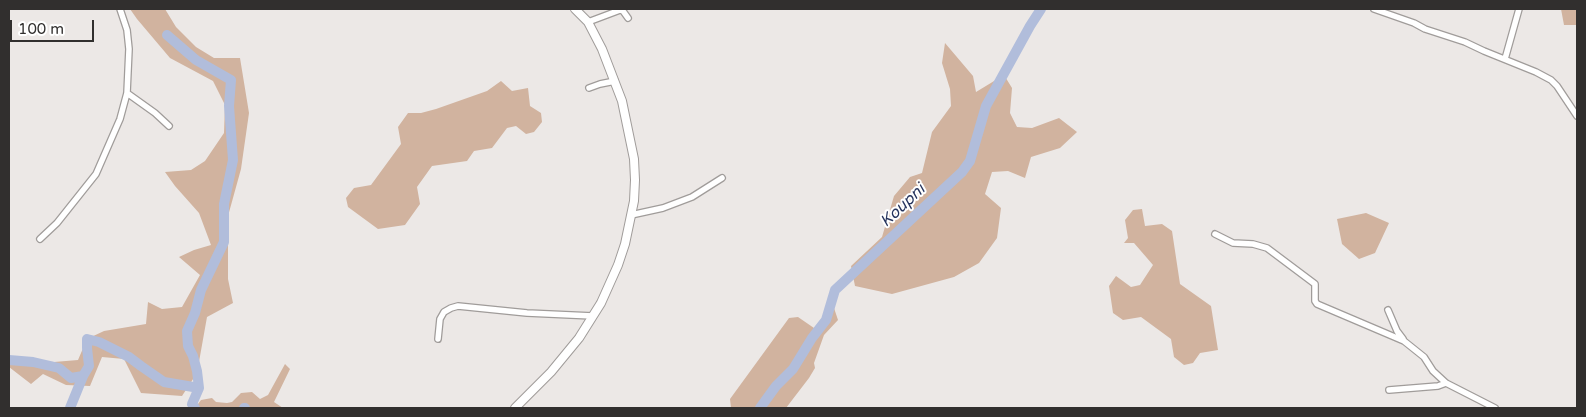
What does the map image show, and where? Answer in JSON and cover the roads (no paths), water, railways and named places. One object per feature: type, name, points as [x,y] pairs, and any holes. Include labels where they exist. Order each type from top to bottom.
[{"type":"main road","points":[[515,408],[551,372],[579,338],[593,316],[610,285],[618,264],[625,244],[631,215],[635,180],[634,159],[625,114],[602,48],[588,22],[574,9]]},
{"type":"street","points":[[40,239],[57,222],[96,174],[120,120],[127,93],[129,39],[120,9]]},
{"type":"street","points":[[1374,9],[1464,42],[1550,80],[1557,86],[1577,116]]},
{"type":"street","points":[[1505,59],[1519,9]]},
{"type":"street","points":[[588,22],[620,10],[628,18]]},
{"type":"street","points":[[589,88],[615,81]]},
{"type":"street","points":[[127,93],[155,113],[169,126]]},
{"type":"street","points":[[631,215],[663,208],[692,197],[722,178]]},
{"type":"street","points":[[1216,234],[1233,243],[1253,244],[1267,248],[1315,284],[1314,301],[1317,304],[1404,341],[1424,357],[1433,371],[1446,383],[1495,408]]},
{"type":"street","points":[[438,339],[440,319],[444,312],[458,306],[527,313],[593,316]]},
{"type":"street","points":[[1388,310],[1397,331],[1404,341]]},
{"type":"street","points":[[1389,390],[1438,386],[1446,383]]},
{"type":"waterway","name":"Koupni","points":[[760,408],[776,386],[793,369],[812,338],[826,320],[835,290],[962,172],[970,161],[986,106],[1041,9]]},
{"type":"waterway","points":[[167,35],[196,60],[231,80],[229,106],[233,160],[224,204],[224,242],[201,290],[195,313],[187,331],[188,346],[197,371],[199,388],[192,404],[195,408]]},
{"type":"waterway","points":[[9,360],[33,362],[59,368],[71,378],[83,376],[89,366],[87,339],[99,342],[129,357],[164,382],[199,388]]},
{"type":"waterway","points":[[70,408],[83,376]]}]
